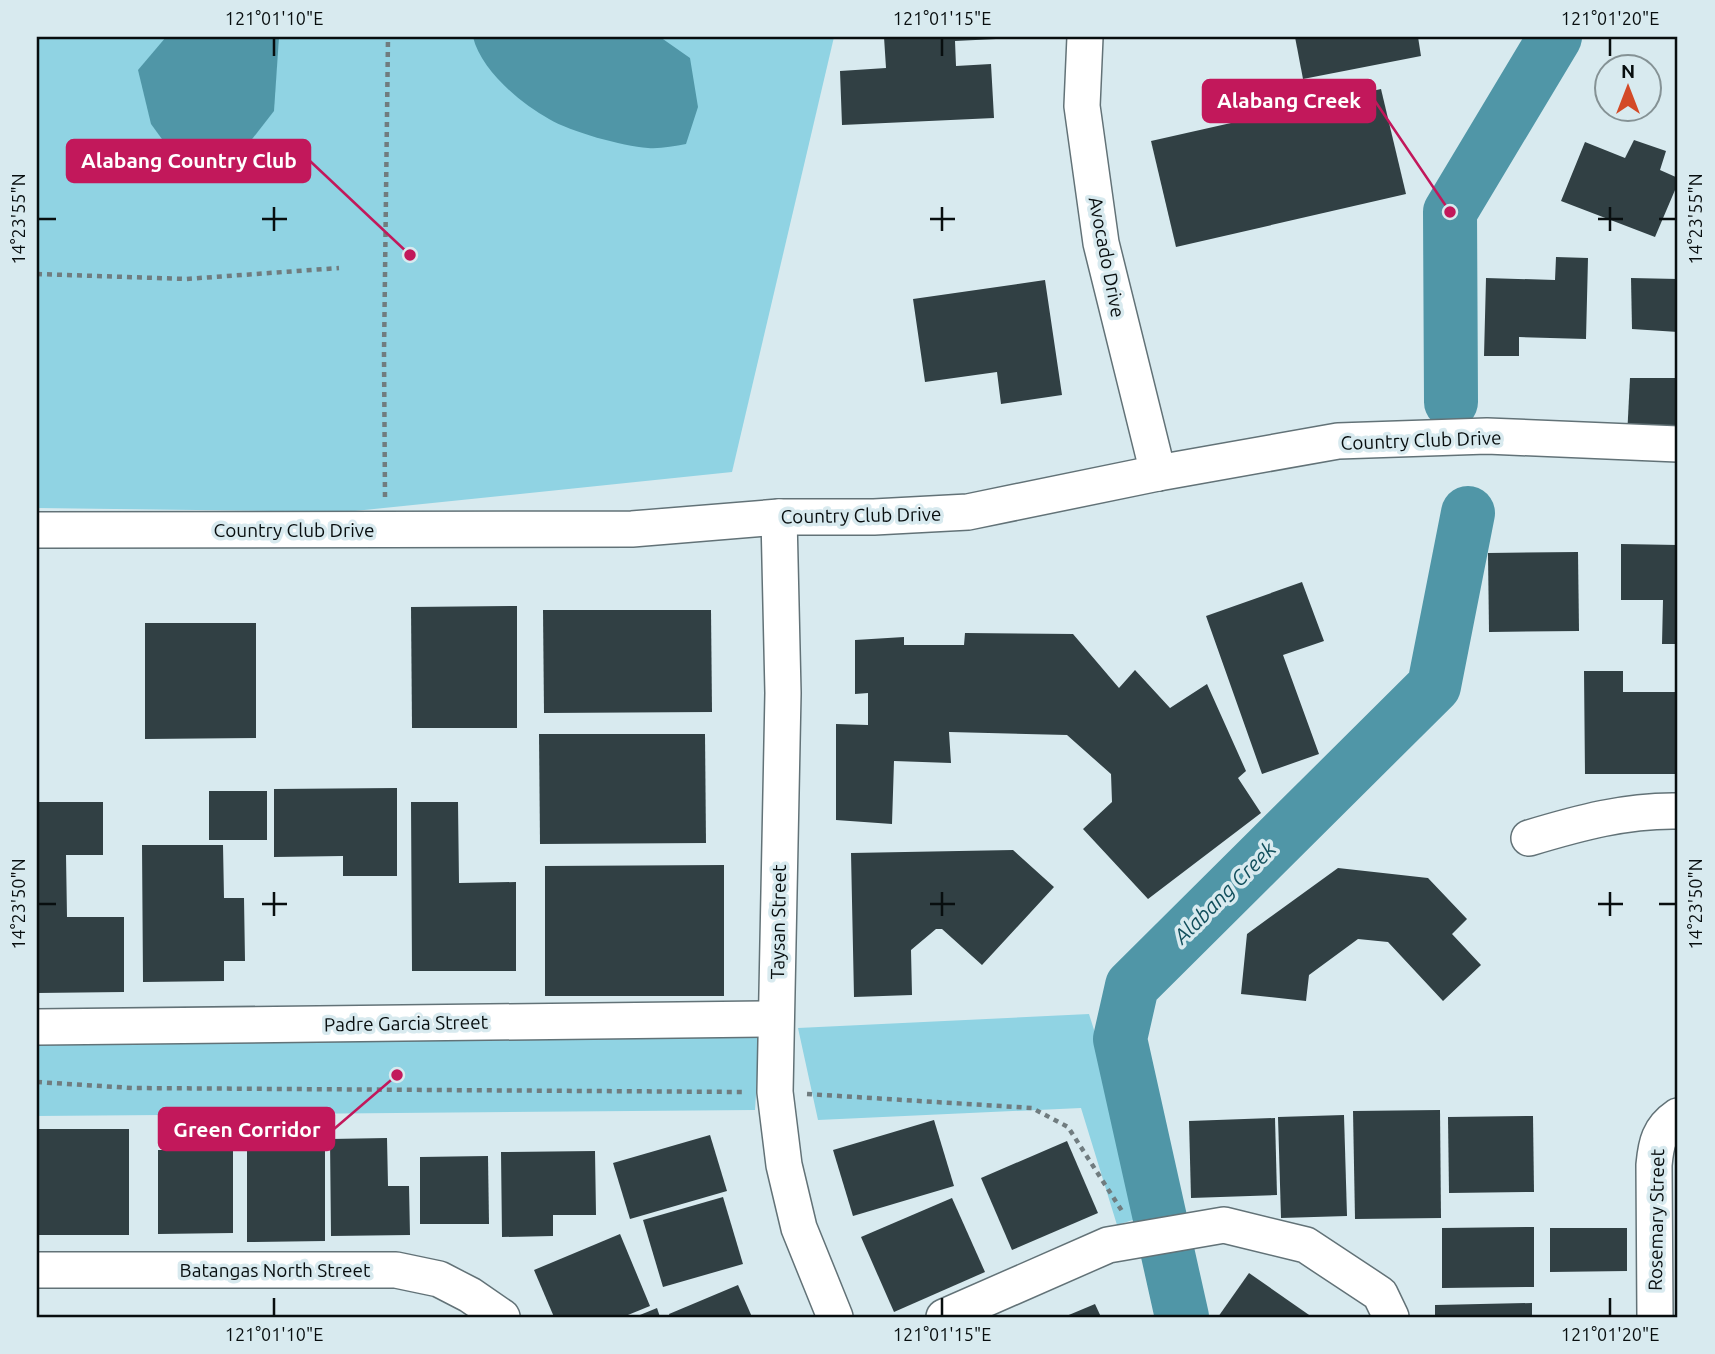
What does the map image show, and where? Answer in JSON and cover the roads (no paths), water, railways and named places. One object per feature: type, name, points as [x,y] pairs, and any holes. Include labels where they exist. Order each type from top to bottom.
[{"type":"street","name":"Avocado Drive","points":[[1085,37],[1082,106],[1101,243],[1158,473]]},
{"type":"street","name":"Country Club Drive","points":[[37,530],[632,529],[779,517],[874,517],[968,512],[1158,473],[1338,441],[1487,436],[1678,444]]},
{"type":"street","name":"Taysan Street","points":[[779,517],[783,693],[775,1092],[784,1165],[799,1228],[835,1317]]},
{"type":"street","points":[[1528,838],[1613,815],[1678,810]]},
{"type":"street","name":"Padre Garcia Street","points":[[37,1027],[775,1019]]},
{"type":"street","name":"Rosemary Street","points":[[1655,1317],[1654,1165],[1656,1143],[1672,1120]]},
{"type":"street","points":[[944,1317],[1108,1245],[1224,1225],[1306,1245],[1386,1306]]},
{"type":"street","name":"Batangas North Street","points":[[37,1270],[396,1270],[439,1279],[471,1295],[502,1317]]},
{"type":"waterway","name":"Alabang Creek","points":[[1451,402],[1450,212],[1555,37]]},
{"type":"waterway","name":"Alabang Creek","points":[[1182,1317],[1120,1039],[1132,986],[1434,686],[1468,513]]},
{"type":"place","name":"Alabang Creek","points":[[1450,212]]},
{"type":"place","name":"Alabang Country Club","points":[[410,255]]},
{"type":"place","name":"Green Corridor","points":[[397,1075]]}]
